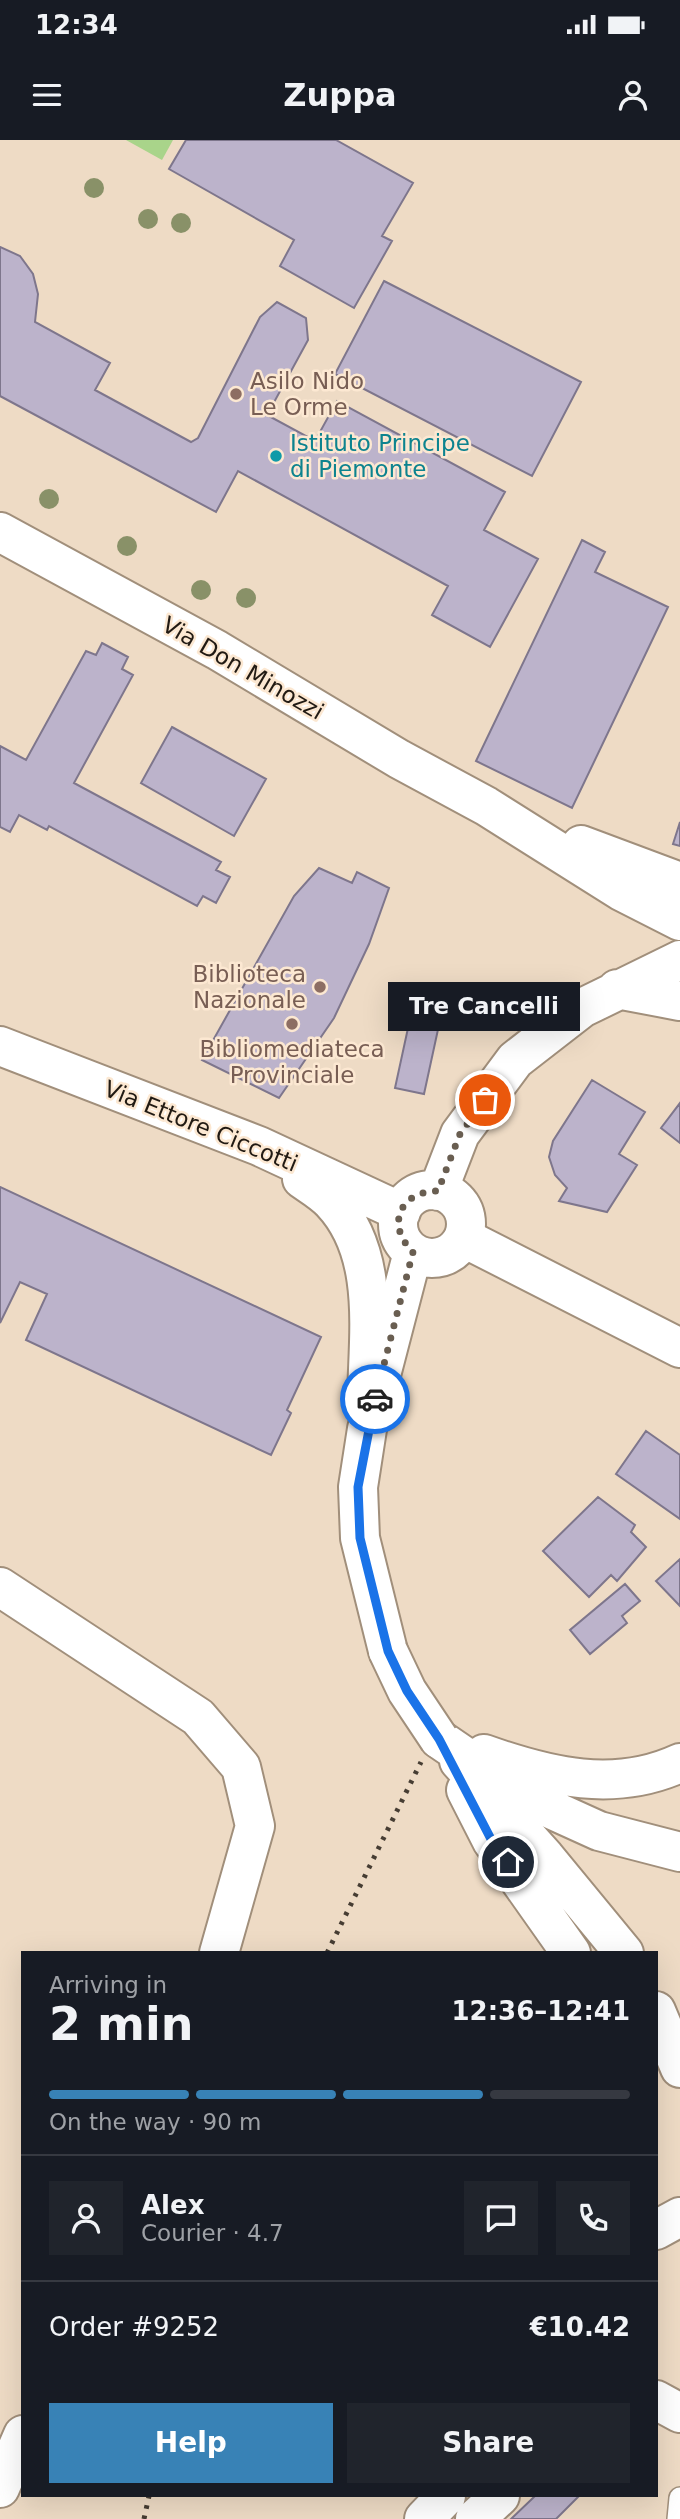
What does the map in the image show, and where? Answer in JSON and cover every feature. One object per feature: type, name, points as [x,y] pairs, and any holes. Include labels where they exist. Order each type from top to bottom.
[{"type":"main road","name":"Via Don Minozzi","points":[[0,532],[218,650],[399,759],[486,806]]},
{"type":"main road","points":[[486,806],[632,866],[680,882]]},
{"type":"main road","points":[[486,806],[621,891],[680,921]]},
{"type":"main road","points":[[438,1191],[460,1134],[514,1060],[582,1007],[680,960]]},
{"type":"main road","points":[[617,989],[680,1001]]},
{"type":"main road","name":"Via Ettore Ciccotti","points":[[0,1046],[259,1146],[401,1212]]},
{"type":"main road","points":[[259,1146],[332,1202],[355,1235],[368,1284],[367,1429]]},
{"type":"main road","points":[[438,1191],[448,1194],[462,1209],[466,1228],[464,1238],[450,1253],[431,1258],[413,1252],[399,1234],[401,1212],[416,1195],[438,1191]]},
{"type":"main road","points":[[464,1238],[680,1348]]},
{"type":"main road","points":[[413,1252],[367,1429],[358,1487],[360,1538],[388,1651],[407,1691],[439,1739],[492,1841],[570,1951]]},
{"type":"main road","points":[[0,1587],[198,1717],[240,1767],[255,1825],[220,1951]]},
{"type":"main road","points":[[439,1739],[536,1772],[612,1781],[664,1770]]},
{"type":"main road","points":[[439,1739],[524,1797],[598,1831],[657,1849],[680,1852]]},
{"type":"main road","points":[[439,1739],[545,1857],[622,1951]]},
{"type":"main road","points":[[658,2016],[680,2068]]},
{"type":"main road","points":[[658,2229],[680,2217]]},
{"type":"main road","points":[[658,2401],[680,2413]]},
{"type":"main road","points":[[0,2488],[21,2440]]},
{"type":"main road","points":[[424,2519],[445,2497]]},
{"type":"main road","points":[[475,2519],[499,2497]]},
{"type":"lane","points":[[678,2519],[680,2498]]},
{"type":"green space","points":[[126,140],[173,140],[162,160]]},
{"type":"building","points":[[186,140],[336,140],[413,183],[382,236],[392,241],[354,308],[280,266],[294,240],[169,169]]},
{"type":"building","name":"Istituto Principe di Piemonte","points":[[0,247],[20,256],[33,274],[38,294],[35,322],[110,363],[95,390],[191,442],[198,438],[260,317],[277,302],[306,318],[308,340],[267,415],[315,441],[337,401],[505,492],[484,530],[538,559],[490,647],[432,615],[448,586],[238,471],[216,512],[0,396]]},
{"type":"building","points":[[384,281],[581,382],[532,476],[335,374]]},
{"type":"building","points":[[582,540],[605,552],[595,572],[668,607],[572,808],[476,761]]},
{"type":"building","points":[[102,643],[128,657],[122,669],[133,675],[74,783],[221,862],[216,870],[230,877],[216,903],[203,896],[197,906],[49,826],[47,830],[19,815],[10,832],[0,827],[0,746],[26,760],[86,651],[96,655]]},
{"type":"building","points":[[172,727],[266,779],[234,836],[141,783]]},
{"type":"building","points":[[680,822],[680,846],[673,844]]},
{"type":"building","points":[[319,868],[352,883],[357,872],[389,888],[369,944],[334,1018],[279,1098],[202,1060],[294,896]]},
{"type":"building","points":[[413,1005],[442,1011],[424,1094],[395,1088]]},
{"type":"building","points":[[592,1080],[645,1112],[619,1154],[637,1165],[607,1212],[559,1201],[567,1188],[555,1175],[549,1157],[553,1141]]},
{"type":"building","points":[[680,1103],[680,1143],[661,1128]]},
{"type":"building","points":[[0,1187],[321,1337],[287,1410],[291,1413],[271,1455],[26,1340],[47,1294],[20,1282],[0,1323]]},
{"type":"building","points":[[646,1431],[680,1455],[680,1519],[616,1474]]},
{"type":"building","points":[[598,1497],[635,1525],[631,1532],[646,1547],[617,1581],[611,1575],[589,1597],[543,1551]]},
{"type":"building","points":[[680,1559],[680,1606],[656,1581]]},
{"type":"building","points":[[625,1584],[640,1601],[622,1616],[627,1623],[590,1654],[570,1630]]},
{"type":"building","points":[[534,2497],[578,2497],[556,2519],[511,2519]]},
{"type":"railway","points":[[328,1951],[421,1762]]},
{"type":"railway","points":[[144,2519],[149,2497]]},
{"type":"way so far","points":[[375,1399],[413,1252],[404,1244],[399,1234],[401,1212],[407,1202],[416,1195],[438,1191],[460,1134],[485,1100]]},
{"type":"place","name":"Asilo Nido Le Orme","points":[[236,394]]},
{"type":"place","name":"Istituto Principe di Piemonte","points":[[276,456]]},
{"type":"place","name":"Biblioteca Nazionale","points":[[320,987]]},
{"type":"place","name":"Bibliomediateca Provinciale","points":[[292,1024]]},
{"type":"place","name":"Tre Cancelli","points":[[485,1100]]},
{"type":"route","points":[[375,1399],[367,1429],[358,1487],[360,1538],[388,1651],[407,1691],[439,1739],[492,1841],[508,1862]]}]
